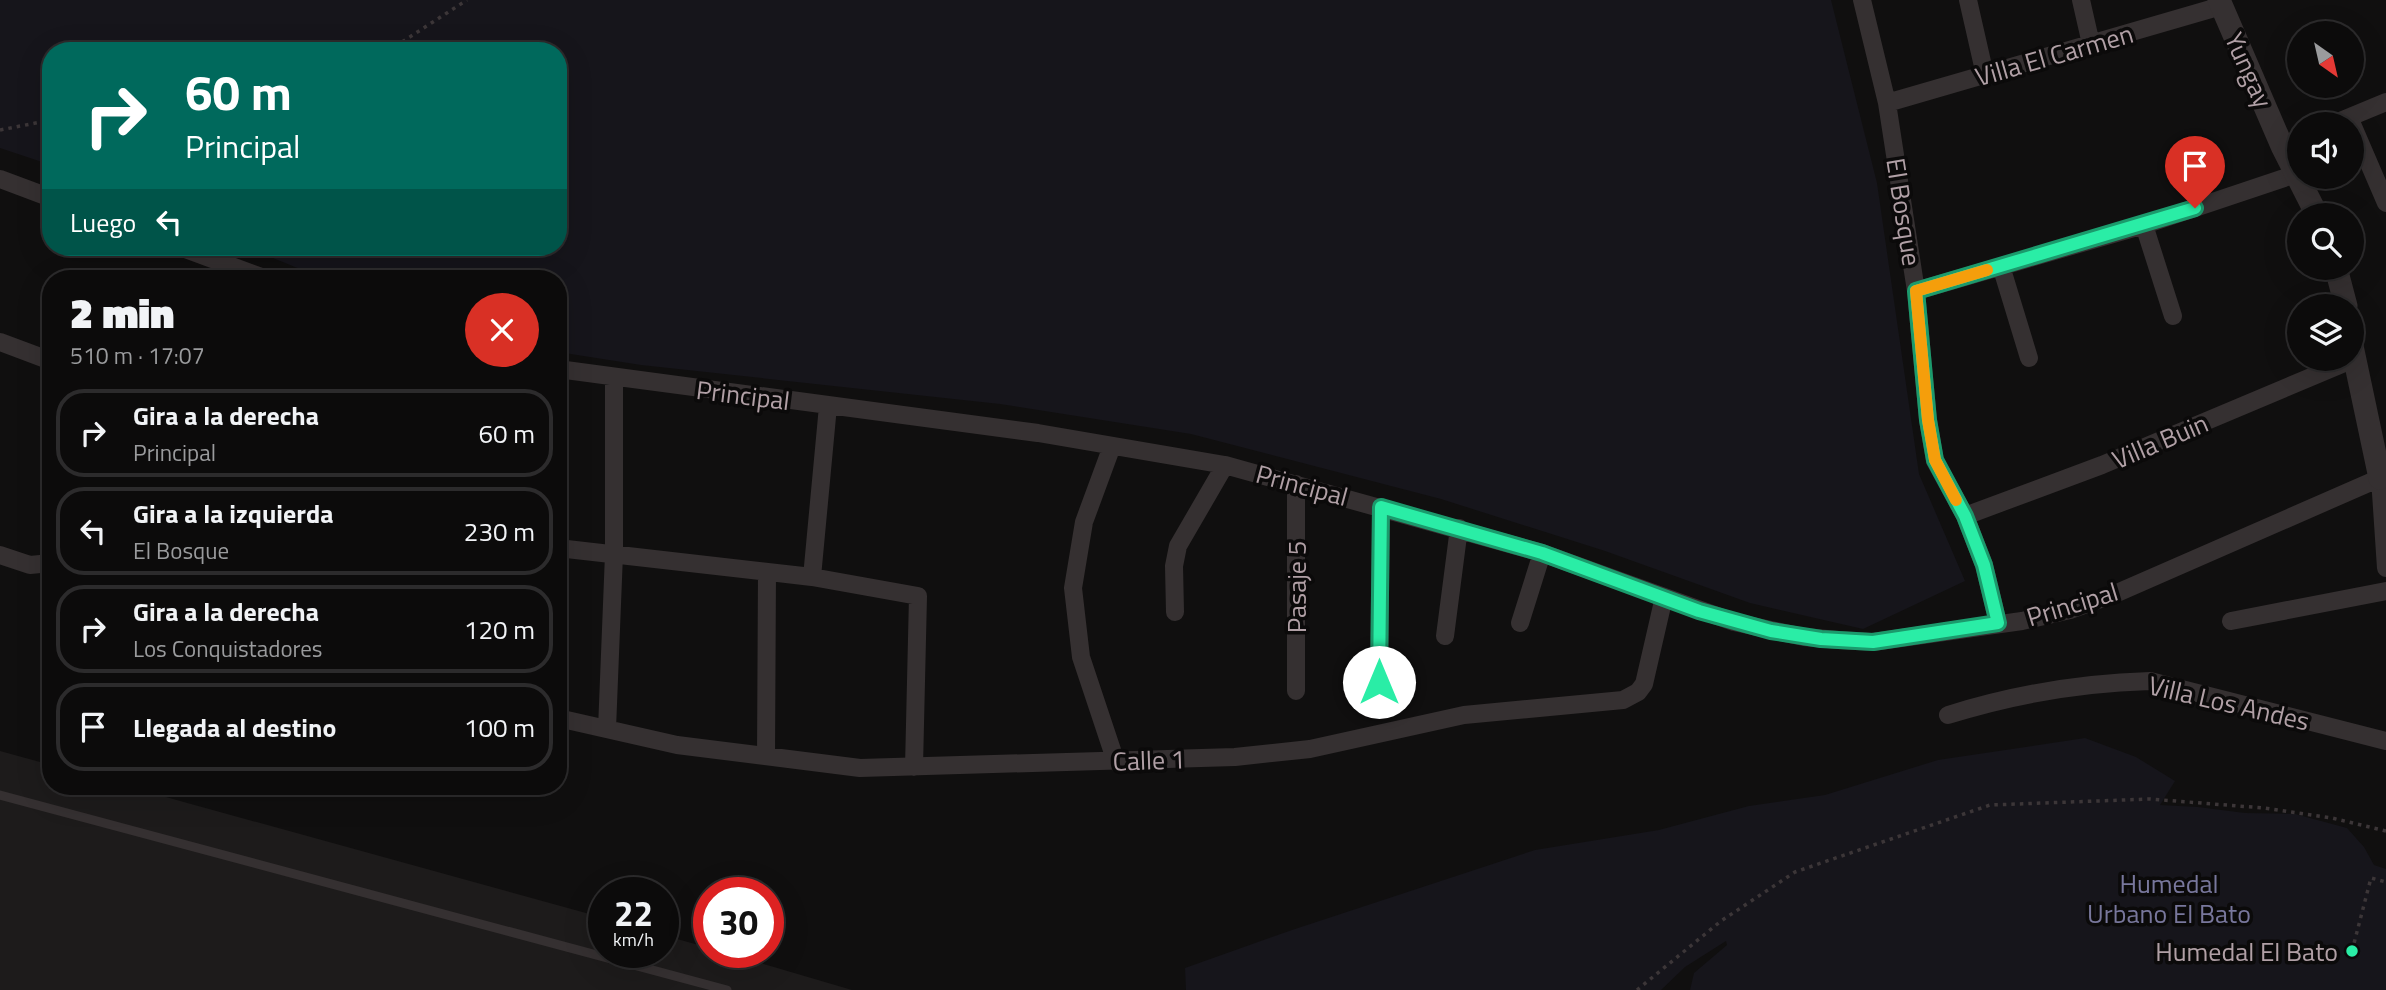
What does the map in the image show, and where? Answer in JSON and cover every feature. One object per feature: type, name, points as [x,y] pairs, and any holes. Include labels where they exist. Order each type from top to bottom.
[{"type":"street","name":"El Bosque","points":[[1862,0],[1887,103],[1916,291],[1928,420],[1935,460],[1965,516],[1984,565],[1998,623]]},
{"type":"street","points":[[1968,0],[1985,75]]},
{"type":"street","points":[[2081,0],[2091,44]]},
{"type":"street","name":"Villa El Carmen","points":[[1887,103],[2091,44],[2220,3]]},
{"type":"street","name":"Yungay","points":[[2220,3],[2287,134]]},
{"type":"street","points":[[2364,114],[2386,102]]},
{"type":"street","points":[[2364,159],[2386,203]]},
{"type":"street","points":[[1916,291],[2144,225],[2287,177]]},
{"type":"street","points":[[0,179],[42,195]]},
{"type":"street","points":[[2144,225],[2173,316]]},
{"type":"street","points":[[204,256],[242,270]]},
{"type":"street","points":[[2001,266],[2029,358]]},
{"type":"street","points":[[0,342],[42,358]]},
{"type":"street","name":"Principal","points":[[567,370],[1038,433],[1225,465],[1542,553],[1734,622],[1793,635],[1873,642],[2046,616],[2094,602],[2383,476]]},
{"type":"street","name":"Villa Buin","points":[[1965,516],[2102,466],[2311,371]]},
{"type":"street","points":[[2358,371],[2383,476],[2386,568]]},
{"type":"street","points":[[607,729],[614,554],[614,378]]},
{"type":"street","points":[[813,577],[828,406]]},
{"type":"street","points":[[1112,446],[1084,522],[1073,588],[1081,657],[1116,762]]},
{"type":"street","points":[[1175,612],[1174,566],[1178,545],[1225,465]]},
{"type":"street","name":"Pasaje 5","points":[[1296,484],[1296,691]]},
{"type":"street","points":[[1379,682],[1381,507]]},
{"type":"street","points":[[1445,636],[1459,528]]},
{"type":"street","points":[[567,549],[813,577],[918,596],[914,767]]},
{"type":"street","points":[[1520,623],[1542,553]]},
{"type":"street","points":[[0,555],[30,565],[42,564]]},
{"type":"street","points":[[766,756],[767,572]]},
{"type":"street","points":[[2231,621],[2386,591]]},
{"type":"street","name":"Calle 1","points":[[567,720],[677,745],[860,768],[1236,757],[1310,749],[1464,715],[1623,700],[1638,692],[1644,684],[1664,597]]},
{"type":"street","name":"Villa Los Andes","points":[[1948,715],[2032,692],[2111,682],[2150,681],[2386,741]]},
{"type":"lane","points":[[0,795],[727,990]]},
{"type":"path","points":[[402,42],[467,0]]},
{"type":"path","points":[[0,130],[42,122]]},
{"type":"path","points":[[1637,990],[1721,922],[1795,872],[1990,805],[2150,799],[2264,808],[2332,818],[2386,831]]},
{"type":"path","points":[[2352,951],[2371,878],[2386,882]]},
{"type":"shaded area","points":[[0,751],[42,763],[42,795],[159,795],[588,914],[588,968],[679,968],[679,940],[693,943],[693,968],[777,968],[852,990],[0,990]]},
{"type":"green space","points":[[0,0],[1831,0],[1877,183],[1919,474],[1965,581],[1863,629],[1750,603],[1605,551],[1441,499],[1191,434],[1000,404],[641,365],[567,353],[567,270],[302,270],[268,256],[567,256],[567,42],[42,42],[42,162],[0,148]]},
{"type":"green space","name":"Humedal Urbano El Bato","points":[[2085,738],[2136,757],[2175,781],[2160,805],[2245,813],[2295,814],[2347,828],[2364,847],[2374,865],[2386,869],[2386,990],[1690,990],[1694,973],[1727,945],[1726,941],[1685,967],[1661,990],[1186,990],[1185,968],[1535,850],[1659,830],[1749,806],[1825,795],[1938,760]]},
{"type":"slow traffic","points":[[1956,500],[1935,460],[1928,420],[1916,291],[1987,270]]},
{"type":"place","name":"Humedal El Bato","points":[[2352,951]]},
{"type":"route","points":[[1379,682],[1381,507],[1542,553],[1699,611],[1771,631],[1821,639],[1873,642],[1998,623],[1984,565],[1965,516],[1935,460],[1928,420],[1916,291],[2195,208]]}]
